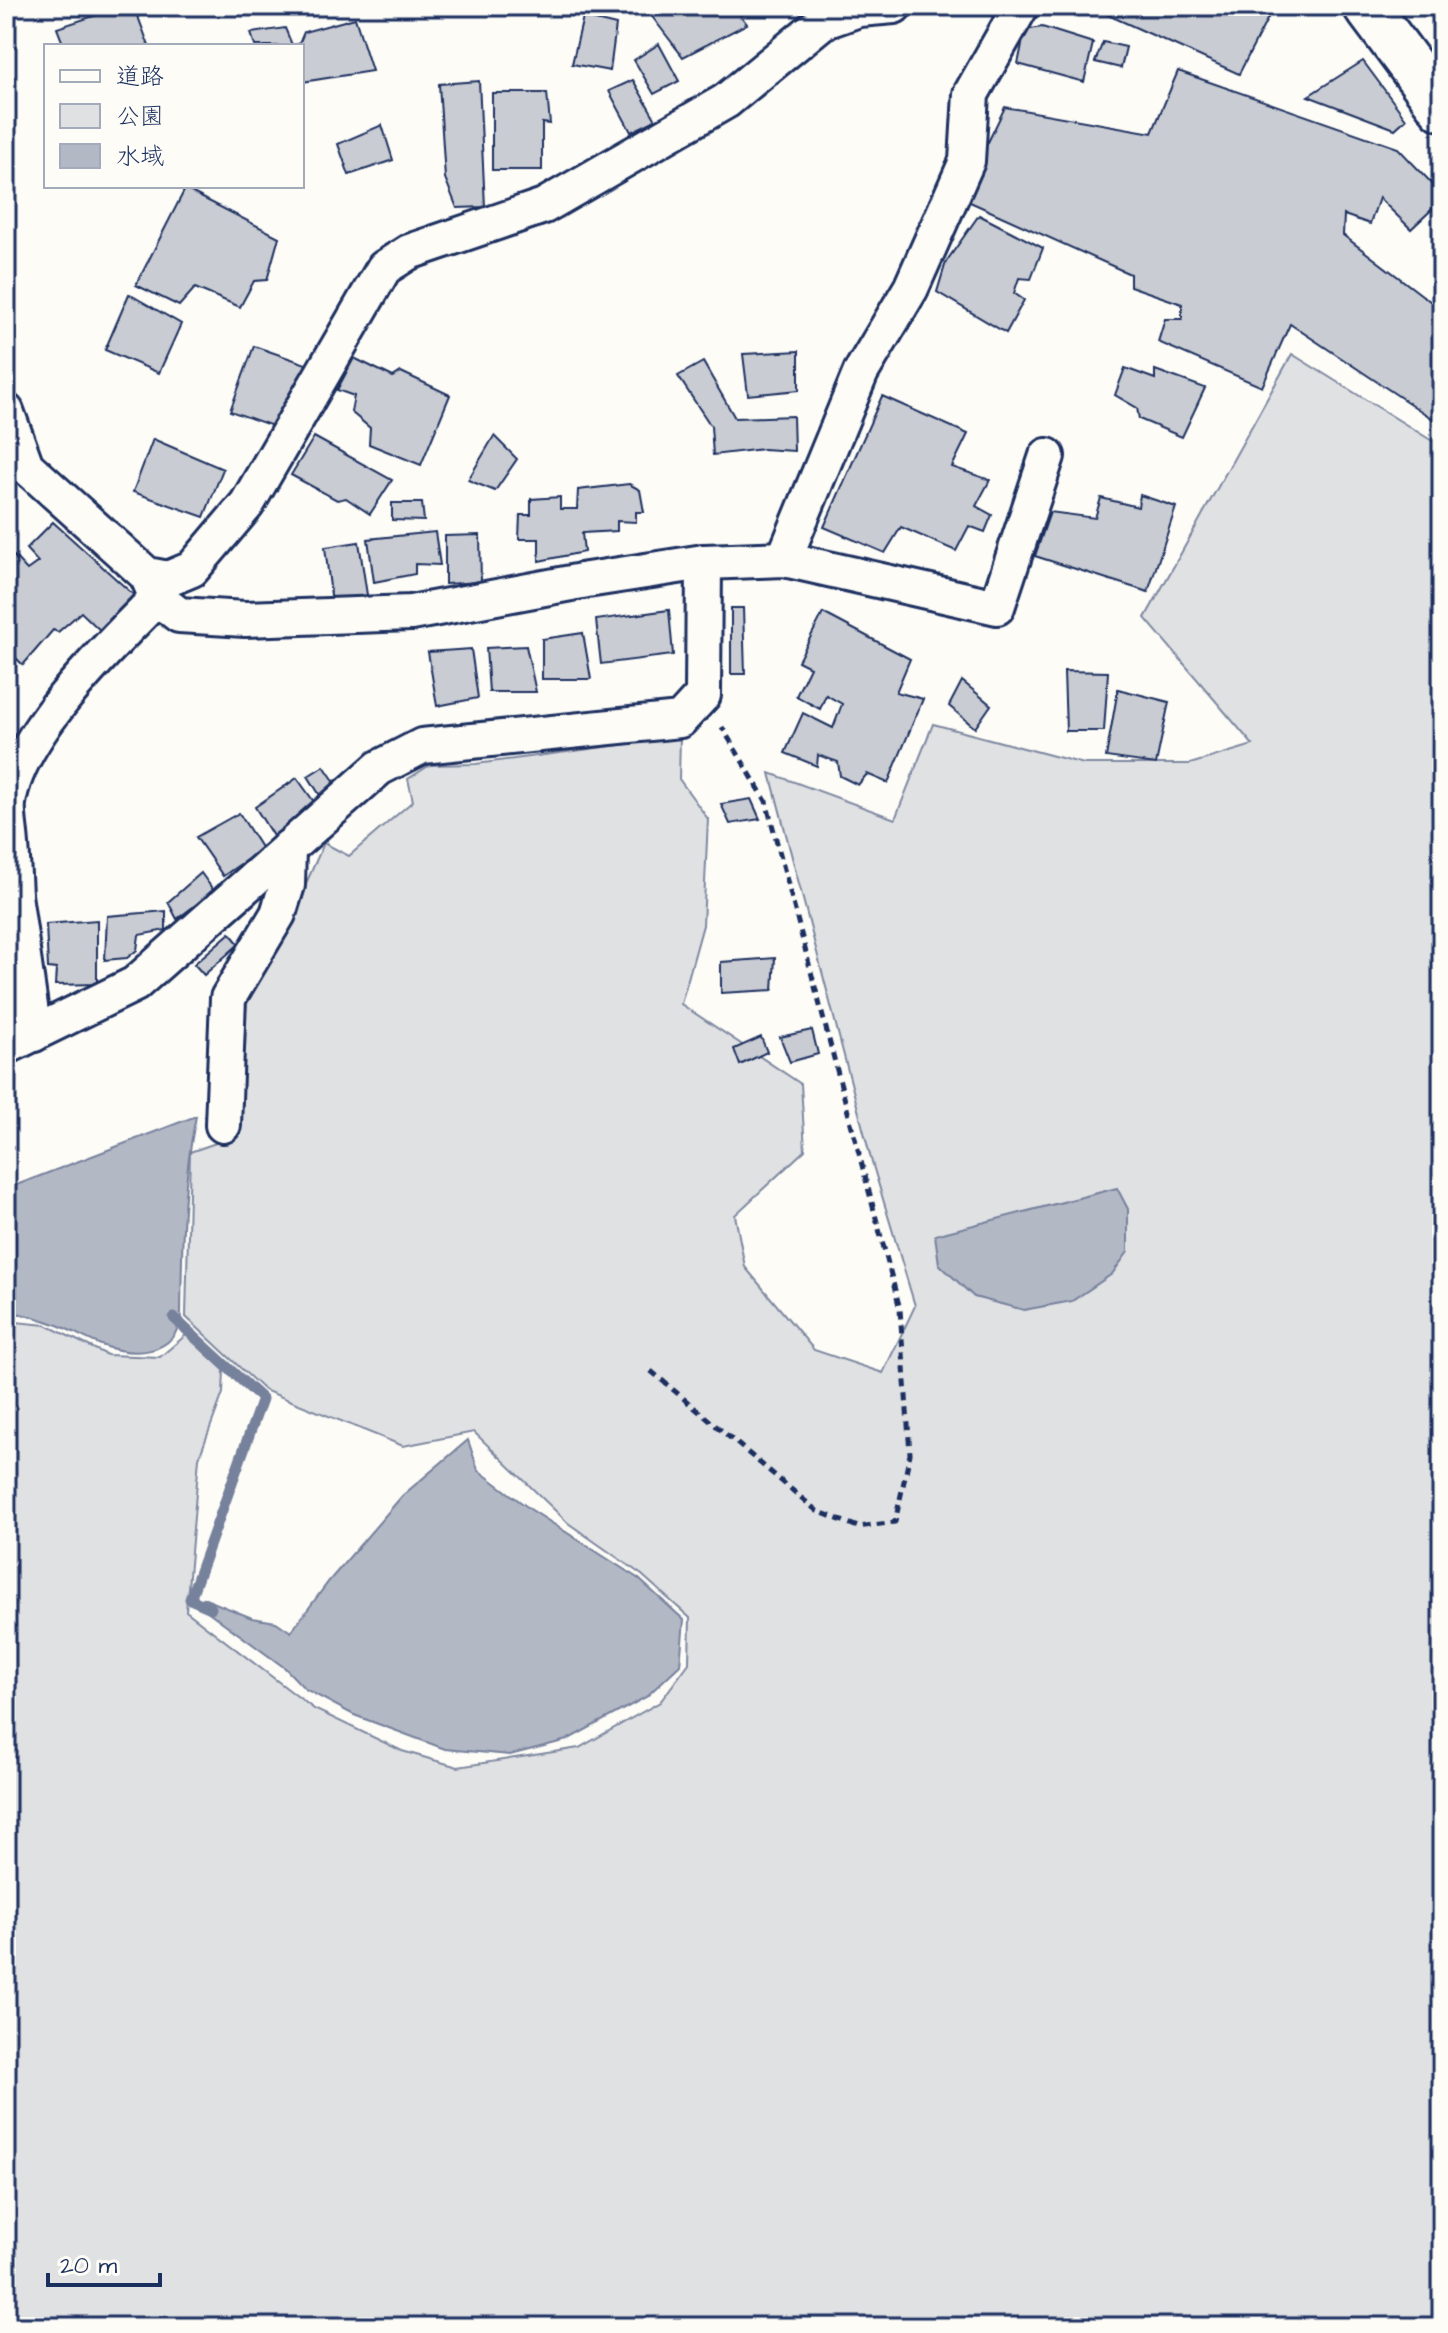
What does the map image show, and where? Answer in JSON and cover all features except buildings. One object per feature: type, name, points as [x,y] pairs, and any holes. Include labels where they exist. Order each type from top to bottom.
[{"type":"main road","points":[[1366,6],[1442,108]]},
{"type":"street","points":[[704,562],[703,695],[680,720],[422,746],[379,768],[135,984],[20,1040],[10,893],[8,805],[14,782],[30,746],[54,712],[118,638],[152,586],[192,569],[247,504],[384,268],[409,252],[544,206],[726,101],[811,14],[894,6]]},
{"type":"street","points":[[784,559],[861,372],[911,288],[967,161],[971,94],[1009,7]]},
{"type":"street","points":[[6,411],[26,466],[179,615],[245,619],[411,613],[704,562],[784,559],[997,607],[1047,456]]},
{"type":"street","points":[[223,1125],[228,998],[278,914],[287,885],[288,848]]},
{"type":"path","points":[[651,1371],[817,1511],[858,1527],[895,1522],[910,1454],[900,1309],[766,801],[703,695]]},
{"type":"green space","points":[[1292,354],[1442,447],[1442,2327],[6,2327],[6,1321],[46,1325],[107,1355],[160,1357],[186,1335],[224,1370],[223,1393],[199,1458],[186,1611],[314,1709],[402,1751],[458,1767],[579,1748],[660,1702],[689,1663],[690,1618],[642,1575],[568,1523],[474,1432],[403,1446],[264,1390],[186,1317],[190,1152],[236,1136],[247,1000],[280,942],[324,843],[349,856],[413,801],[408,779],[430,765],[476,764],[680,737],[679,779],[708,819],[703,925],[681,1004],[801,1084],[805,1150],[735,1215],[745,1267],[814,1350],[883,1373],[915,1306],[871,1159],[770,773],[895,819],[933,724],[1084,764],[1190,764],[1253,745],[1145,618]]},
{"type":"water","points":[[196,1116],[185,1191],[181,1315],[171,1339],[152,1350],[114,1349],[49,1322],[6,1311],[6,1189]]},
{"type":"water","points":[[1117,1188],[1128,1209],[1128,1252],[1112,1274],[1072,1301],[1024,1310],[974,1297],[939,1264],[935,1235]]},
{"type":"water","points":[[468,1440],[478,1470],[530,1509],[639,1579],[684,1620],[680,1665],[646,1697],[567,1740],[510,1755],[445,1749],[354,1715],[305,1689],[285,1668],[199,1605],[203,1598],[252,1618],[276,1622],[291,1632],[329,1581],[402,1496]]},
{"type":"waterway","points":[[174,1318],[262,1399],[190,1599],[211,1608]]}]
